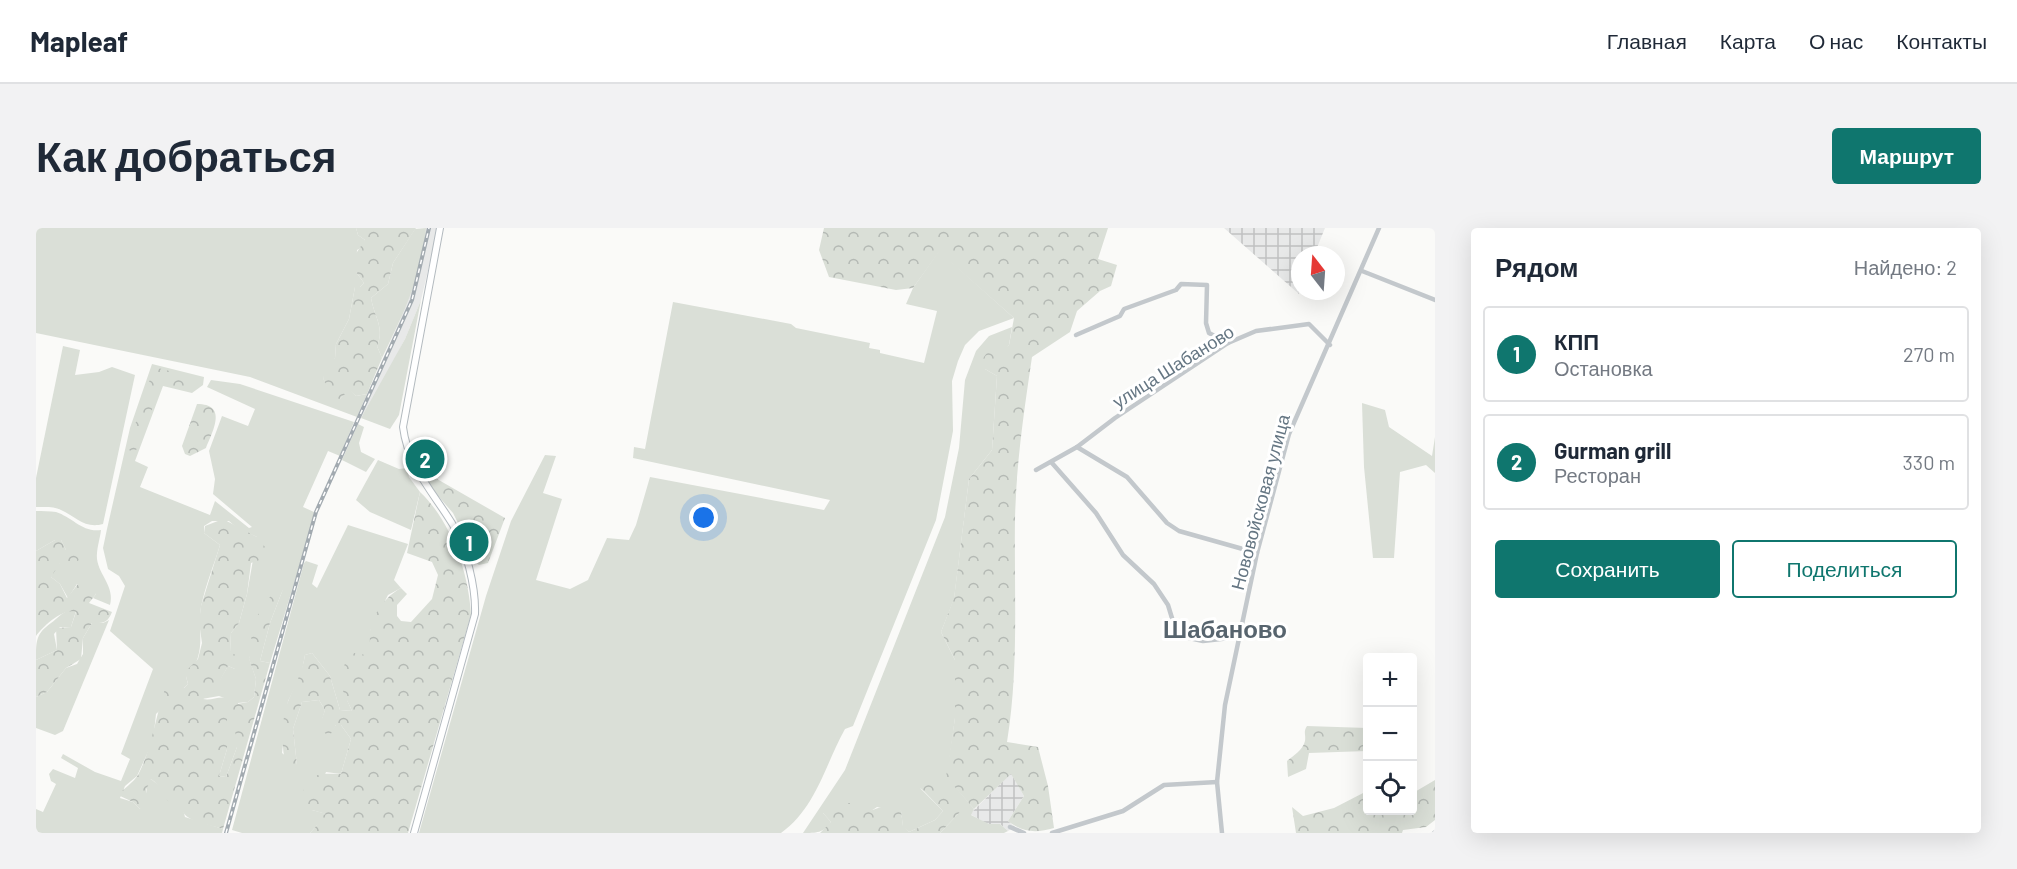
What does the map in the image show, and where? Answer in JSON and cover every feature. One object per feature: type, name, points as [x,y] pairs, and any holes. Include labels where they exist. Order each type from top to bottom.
[{"type":"main road","points":[[414,833],[476,614],[474,586],[453,525],[410,459],[403,428],[440,228]]},
{"type":"street","name":"Нововойсковая улица","points":[[1222,833],[1217,782],[1228,688],[1257,553],[1289,434],[1330,345],[1379,228]]},
{"type":"street","points":[[1362,271],[1435,300]]},
{"type":"street","points":[[1076,335],[1120,316],[1124,309],[1176,290],[1182,285],[1207,285],[1206,323],[1209,333],[1228,343]]},
{"type":"street","name":"улица Шабаново","points":[[1036,470],[1077,447],[1115,418],[1228,343],[1256,331],[1309,324],[1330,345]]},
{"type":"street","points":[[1077,447],[1127,477],[1167,523],[1179,531],[1257,553]]},
{"type":"street","points":[[1052,463],[1096,513],[1123,555],[1154,584],[1168,605],[1175,628],[1189,638],[1203,641],[1239,637]]},
{"type":"street","points":[[1052,833],[1123,811],[1164,785],[1217,782]]},
{"type":"street","points":[[1010,827],[1024,833]]},
{"type":"shaded area","points":[[426,228],[438,228],[421,300],[405,339],[381,385],[361,418],[357,417],[400,320]]},
{"type":"shaded area","points":[[1224,228],[1325,228],[1318,246],[1291,246],[1291,287]]},
{"type":"shaded area","points":[[1011,773],[1024,796],[1008,821],[1015,827],[1008,831],[1000,824],[989,825],[970,814]]},
{"type":"green space","points":[[36,228],[356,228],[358,235],[365,240],[364,246],[357,250],[356,272],[364,283],[360,287],[355,287],[349,319],[336,344],[335,358],[323,378],[329,390],[340,399],[349,389],[356,396],[367,394],[357,417],[250,377],[36,333]]},
{"type":"green space","points":[[356,228],[416,228],[393,263],[388,284],[371,298],[380,333],[377,346],[382,358],[367,394],[356,396],[349,390],[340,399],[331,397],[323,378],[327,364],[335,358],[336,344],[349,319],[355,287],[360,287],[364,283],[356,272],[355,255],[365,240],[358,235]]},
{"type":"green space","points":[[426,228],[416,279],[382,358],[377,346],[380,333],[371,298],[388,284],[393,263],[415,229]]},
{"type":"green space","points":[[824,228],[1108,228],[1098,259],[1117,265],[1111,286],[1100,291],[1077,311],[1070,332],[1032,357],[1019,458],[1015,520],[1015,659],[1007,742],[1038,747],[1048,786],[1054,828],[1030,831],[1019,828],[1008,821],[1024,796],[1011,774],[974,809],[946,777],[955,718],[955,660],[941,632],[954,598],[969,479],[992,450],[997,376],[985,369],[981,361],[994,343],[1002,350],[1009,345],[1014,318],[939,252],[913,288],[896,290],[829,277],[819,250]]},
{"type":"green space","points":[[939,251],[1014,318],[979,331],[965,345],[952,381],[953,431],[936,520],[853,726],[845,729],[819,785],[793,823],[781,833],[419,833],[486,596],[511,521],[545,455],[556,456],[543,493],[562,499],[536,580],[570,589],[588,580],[607,538],[629,540],[636,525],[650,477],[824,510],[830,500],[633,458],[634,447],[645,449],[673,302],[791,324],[796,328],[870,343],[869,348],[880,350],[880,353],[924,363],[937,311],[906,304],[913,288]]},
{"type":"green space","points":[[421,300],[399,415],[390,429],[361,418],[405,339]]},
{"type":"green space","points":[[1012,327],[1009,345],[985,369],[997,376],[992,450],[969,479],[954,599],[941,632],[955,660],[955,718],[947,777],[974,809],[971,815],[989,824],[1000,824],[1008,831],[1004,833],[940,833],[960,812],[920,788],[943,811],[935,820],[909,832],[903,827],[901,811],[877,807],[868,813],[823,813],[831,822],[826,828],[819,832],[803,833],[845,770],[945,517],[959,448],[965,380],[976,351],[989,336]]},
{"type":"green space","points":[[63,346],[80,350],[75,375],[99,372],[112,367],[135,375],[103,524],[86,524],[61,510],[36,507],[36,478]]},
{"type":"green space","points":[[152,364],[204,377],[203,385],[192,393],[163,386],[135,461],[148,467],[140,487],[210,515],[215,501],[249,528],[252,527],[213,494],[215,479],[209,451],[222,416],[248,426],[255,409],[207,387],[211,380],[240,384],[354,422],[340,456],[328,451],[303,507],[314,512],[313,520],[270,663],[260,661],[270,623],[283,589],[249,658],[256,679],[254,697],[248,702],[238,703],[237,747],[226,777],[219,776],[227,749],[227,699],[219,696],[202,699],[215,688],[228,666],[235,669],[230,652],[231,633],[239,623],[247,594],[257,537],[237,528],[229,521],[212,521],[204,526],[204,533],[220,545],[201,607],[198,657],[188,671],[188,684],[156,714],[153,741],[137,776],[125,786],[120,798],[133,802],[140,809],[145,800],[148,781],[151,779],[176,800],[180,799],[185,817],[223,829],[222,833],[36,833],[36,809],[43,812],[56,784],[51,781],[49,774],[53,769],[75,778],[78,768],[61,758],[63,754],[95,772],[121,781],[130,759],[121,754],[153,669],[110,631],[125,586],[119,576],[108,569],[103,548],[130,428]]},
{"type":"green space","points":[[154,367],[193,377],[197,387],[191,390],[162,384],[135,453],[127,449]]},
{"type":"green space","points":[[1362,403],[1385,410],[1389,427],[1432,456],[1435,437],[1435,473],[1426,465],[1400,472],[1394,558],[1373,558],[1364,467]]},
{"type":"green space","points":[[197,404],[212,408],[216,419],[206,448],[190,456],[185,454],[182,446]]},
{"type":"green space","points":[[358,424],[364,427],[359,443],[361,452],[375,459],[366,472],[342,460]]},
{"type":"green space","points":[[378,460],[399,469],[407,468],[409,477],[420,492],[411,530],[370,512],[356,500]]},
{"type":"green space","points":[[430,475],[505,518],[488,563],[479,565],[473,559],[470,549],[471,536],[464,527],[459,525],[453,513],[425,481]]},
{"type":"green space","points":[[420,492],[441,518],[456,549],[467,582],[471,615],[408,833],[310,833],[317,825],[318,817],[326,814],[312,810],[301,800],[303,791],[310,779],[315,776],[341,774],[351,739],[341,725],[336,725],[329,737],[319,727],[325,710],[319,700],[302,702],[293,729],[297,765],[291,769],[286,766],[283,750],[283,723],[286,706],[305,655],[312,653],[330,676],[340,710],[352,711],[342,688],[341,675],[347,661],[354,653],[366,655],[368,652],[370,631],[381,606],[401,588],[407,594],[397,605],[397,616],[401,621],[411,622],[432,599],[438,575],[432,562],[407,553]]},
{"type":"green space","points":[[36,511],[56,512],[83,527],[101,530],[97,559],[109,587],[110,605],[93,598],[96,594],[77,584],[68,598],[60,584],[51,577],[52,571],[72,550],[66,550],[61,540],[55,540],[36,551]]},
{"type":"green space","points":[[223,519],[257,537],[265,547],[262,559],[251,563],[247,594],[239,623],[231,633],[230,652],[241,658],[248,674],[238,677],[235,669],[228,666],[216,688],[203,699],[227,698],[227,749],[219,776],[226,777],[237,747],[232,705],[248,702],[254,697],[256,679],[249,659],[253,622],[276,588],[283,589],[270,623],[260,661],[270,663],[223,829],[189,818],[181,808],[180,800],[171,803],[151,779],[146,790],[146,807],[140,809],[133,802],[118,795],[136,778],[143,765],[165,689],[184,688],[188,684],[185,672],[198,659],[202,643],[199,622],[201,606],[220,545],[204,533],[205,526]]},
{"type":"green space","points":[[348,525],[408,544],[394,580],[401,588],[388,595],[370,631],[370,650],[347,700],[352,711],[340,710],[330,676],[312,653],[305,655],[301,676],[288,701],[282,753],[297,765],[293,729],[302,702],[319,700],[325,710],[322,720],[332,730],[336,725],[341,725],[351,739],[341,774],[326,772],[312,810],[327,814],[310,833],[242,833],[232,830],[304,563],[306,561],[318,565],[312,584],[317,588]]},
{"type":"green space","points":[[55,540],[61,540],[66,550],[71,550],[78,542],[84,551],[78,561],[60,563],[51,577],[60,584],[67,598],[81,580],[91,584],[96,594],[89,603],[112,612],[104,622],[92,623],[83,638],[81,659],[66,668],[47,692],[36,697],[36,660],[57,650],[56,628],[71,627],[76,612],[71,611],[60,615],[36,636],[36,551]]},
{"type":"green space","points":[[70,610],[76,611],[71,627],[60,627],[54,634],[57,650],[36,660],[40,634]]},
{"type":"green space","points":[[109,620],[63,731],[55,735],[36,728],[36,697],[47,692],[66,668],[77,664],[83,654],[83,638],[92,623],[103,623]]},
{"type":"green space","points":[[1307,726],[1363,728],[1363,751],[1309,753],[1306,769],[1288,777],[1287,761],[1304,744]]},
{"type":"green space","points":[[1435,780],[1435,820],[1426,827],[1403,830],[1402,833],[1296,833],[1292,807],[1303,816],[1334,808],[1363,793],[1363,815],[1417,815],[1417,791]]},
{"type":"green space","points":[[921,781],[933,784],[945,791],[961,811],[940,833],[820,833],[831,822],[823,813],[829,806],[839,803],[852,803],[859,811],[870,811],[889,806],[894,808],[901,811],[903,826],[909,832],[935,820],[943,811],[920,787]]},
{"type":"railway","points":[[226,833],[316,512],[412,300],[429,228]]},
{"type":"place","name":"Gurman grill","points":[[425,459]]},
{"type":"place","name":"КПП","points":[[469,542]]},
{"type":"district","name":"Шабаново","points":[[1225,628]]}]
